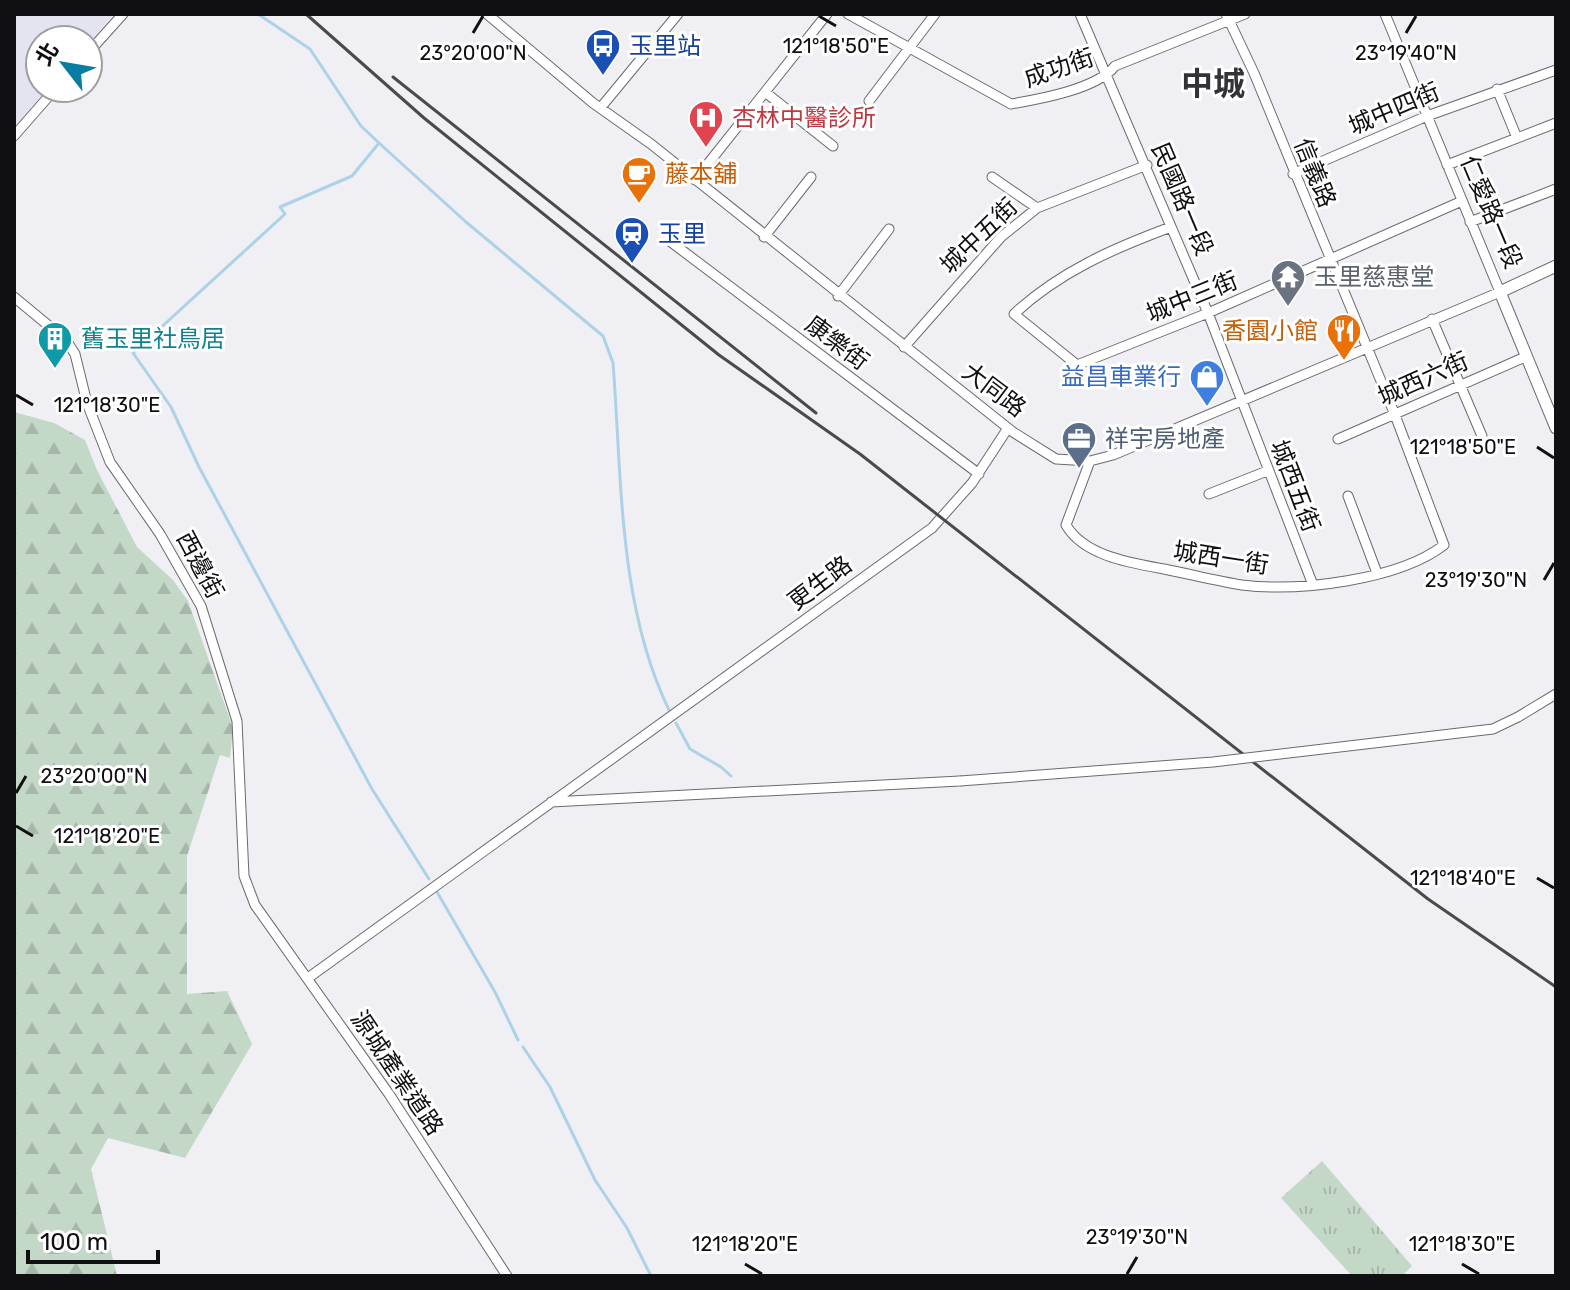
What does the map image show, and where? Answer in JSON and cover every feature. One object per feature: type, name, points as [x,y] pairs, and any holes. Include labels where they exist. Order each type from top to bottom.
[{"type":"main road","name":"大同路","points":[[1500,292],[1556,266]]},
{"type":"main road","name":"仁愛路一段","points":[[1500,292],[1556,428]]},
{"type":"street","points":[[104,35],[123,14]]},
{"type":"street","name":"大同路","points":[[487,14],[838,296],[1008,428],[1056,459],[1090,461],[1240,402],[1500,292]]},
{"type":"street","points":[[602,106],[676,18],[664,14]]},
{"type":"street","points":[[695,180],[827,14]]},
{"type":"street","name":"成功街","points":[[848,14],[1011,104],[1041,99],[1107,77],[1115,66],[1227,18],[1245,14]]},
{"type":"street","points":[[869,101],[935,14]]},
{"type":"street","name":"民國路一段","points":[[1080,14],[1147,165],[1208,313],[1240,402]]},
{"type":"street","name":"仁愛路一段","points":[[1385,14],[1500,292]]},
{"type":"street","name":"信義路","points":[[1227,18],[1254,73],[1293,174],[1395,415],[1444,545]]},
{"type":"street","name":"城中四街","points":[[1293,174],[1427,116],[1556,70]]},
{"type":"street","points":[[1497,89],[1517,138]]},
{"type":"street","points":[[765,92],[833,146]]},
{"type":"street","points":[[14,136],[42,104]]},
{"type":"street","points":[[1447,165],[1556,123]]},
{"type":"street","name":"城中五街","points":[[904,347],[983,255],[1037,208],[1147,165]]},
{"type":"street","points":[[764,237],[811,177]]},
{"type":"street","points":[[992,177],[1037,208]]},
{"type":"street","points":[[1470,222],[1556,189]]},
{"type":"street","name":"城中三街","points":[[1171,227],[1097,258],[1038,292],[1014,314],[1077,365],[1208,313],[1462,201]]},
{"type":"street","points":[[838,296],[889,229]]},
{"type":"street","name":"康樂街","points":[[671,242],[979,474]]},
{"type":"street","name":"西邊街","points":[[14,297],[66,340],[75,354],[87,403],[110,462],[160,534],[201,606],[237,721],[244,876],[251,895]]},
{"type":"street","points":[[1432,319],[1482,436]]},
{"type":"street","name":"城西六街","points":[[1338,439],[1525,357]]},
{"type":"street","name":"城西五街","points":[[1240,402],[1313,585]]},
{"type":"street","name":"更生路","points":[[308,978],[932,528],[979,474],[1008,428]]},
{"type":"street","name":"城西一街","points":[[1090,461],[1066,525],[1074,538],[1133,564],[1244,585],[1313,585],[1377,573],[1429,557],[1444,545]]},
{"type":"street","points":[[1209,494],[1267,471]]},
{"type":"street","points":[[1348,496],[1377,573]]},
{"type":"street","points":[[551,802],[960,781],[1311,752],[1493,729],[1556,694]]},
{"type":"street","name":"源城產業道路","points":[[251,895],[389,1094],[507,1276]]},
{"type":"shaded area","points":[[14,14],[114,14],[104,26],[24,24],[24,104],[36,104],[14,129]]},
{"type":"green space","points":[[14,412],[54,423],[85,440],[137,547],[173,580],[188,601],[233,728],[230,758],[220,755],[187,856],[187,994],[227,991],[252,1044],[185,1158],[108,1138],[91,1169],[117,1276],[14,1276]]},
{"type":"green space","points":[[1322,1161],[1412,1266],[1402,1276],[1352,1276],[1281,1198]]},
{"type":"waterway","points":[[258,14],[310,49],[361,126],[379,143],[352,176],[280,207],[285,214],[133,353],[171,407],[199,467],[372,789],[429,879]]},
{"type":"waterway","points":[[379,143],[466,222],[603,336],[613,363],[621,496],[631,584],[652,670],[669,710]]},
{"type":"waterway","points":[[676,723],[690,749],[731,776]]},
{"type":"waterway","points":[[437,892],[495,992],[518,1040]]},
{"type":"waterway","points":[[523,1047],[550,1087],[595,1180],[627,1228],[651,1276]]},
{"type":"railway","points":[[306,14],[424,118],[719,355],[860,454],[1428,899],[1556,987]]},
{"type":"railway","points":[[393,77],[816,413]]},
{"type":"place","name":"玉里站","points":[[603,77]]},
{"type":"place","name":"杏林中醫診所","points":[[706,149]]},
{"type":"place","name":"藤本舖","points":[[639,205]]},
{"type":"place","name":"玉里","points":[[632,265]]},
{"type":"place","name":"玉里慈惠堂","points":[[1288,308]]},
{"type":"place","name":"香園小館","points":[[1344,362]]},
{"type":"place","name":"舊玉里社鳥居","points":[[55,370]]},
{"type":"place","name":"益昌車業行","points":[[1207,408]]},
{"type":"place","name":"祥宇房地產","points":[[1079,470]]},
{"type":"district","name":"中城","points":[[1213,84]]}]
